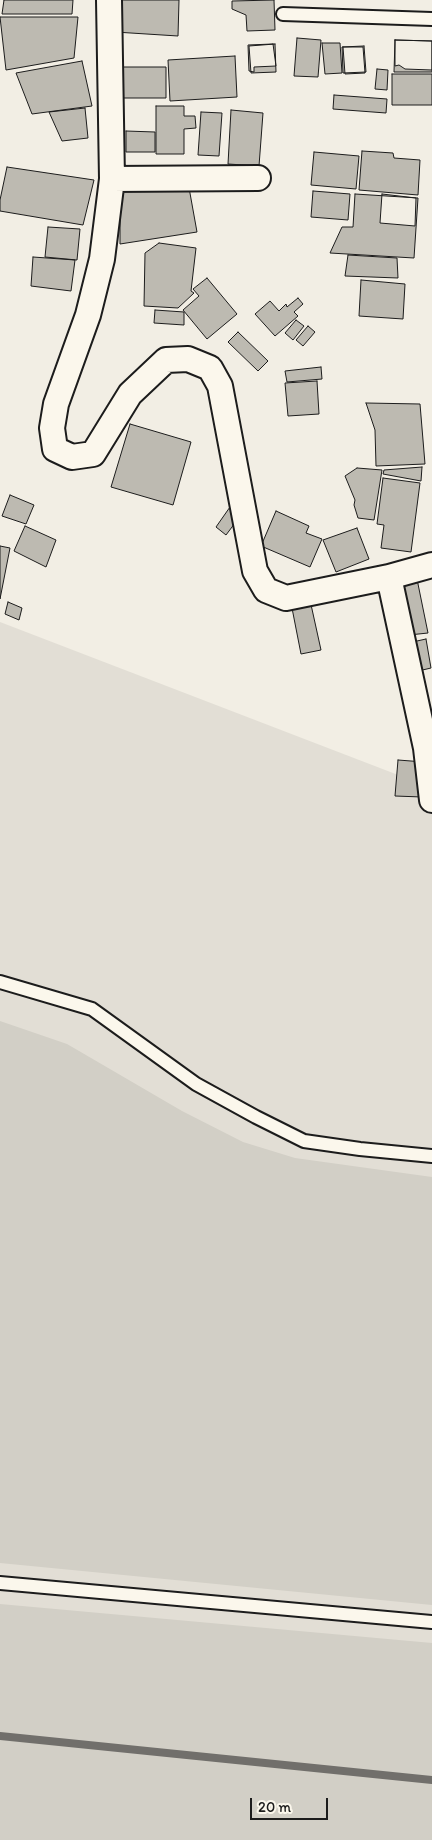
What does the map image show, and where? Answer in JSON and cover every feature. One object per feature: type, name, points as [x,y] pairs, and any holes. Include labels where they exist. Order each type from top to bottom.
[{"type":"street","points":[[109,0],[112,179],[102,259],[90,306],[56,404],[52,428],[56,450],[72,457],[93,454],[130,394],[166,360],[188,359],[210,368],[220,386],[255,571],[266,590],[286,598],[389,577],[432,565]]},
{"type":"street","points":[[112,179],[258,178]]},
{"type":"street","points":[[389,577],[426,748],[432,800]]},
{"type":"lane","points":[[282,14],[432,19]]},
{"type":"lane","points":[[0,982],[92,1009],[196,1084],[304,1141],[432,1156]]},
{"type":"lane","points":[[0,1583],[432,1622]]},
{"type":"shaded area","points":[[0,622],[432,788],[432,1840],[0,1840]]},
{"type":"shaded area","points":[[0,1021],[67,1044],[182,1111],[243,1142],[295,1158],[432,1177],[432,1605],[0,1563]]},
{"type":"shaded area","points":[[0,1604],[432,1643],[432,1840],[0,1840]]},
{"type":"building","points":[[4,0],[73,0],[72,14],[2,14]]},
{"type":"building","points":[[114,0],[179,0],[178,36],[115,32]]},
{"type":"building","points":[[274,0],[275,30],[247,31],[246,15],[232,9],[232,1]]},
{"type":"building","points":[[0,17],[78,17],[74,58],[6,70]]},
{"type":"building","points":[[297,38],[321,40],[318,77],[294,76]]},
{"type":"building","points":[[395,40],[432,41],[432,70],[405,69],[399,65],[395,66]]},
{"type":"building","points":[[395,40],[432,41],[432,72],[394,72]]},
{"type":"building","points":[[322,43],[340,43],[342,73],[325,74]]},
{"type":"building","points":[[273,44],[276,66],[254,67],[254,72],[249,71],[248,45]]},
{"type":"building","points":[[275,44],[276,72],[251,73],[249,46]]},
{"type":"building","points":[[364,46],[366,72],[343,73],[342,47]]},
{"type":"building","points":[[343,47],[363,47],[365,73],[345,74]]},
{"type":"building","points":[[235,56],[237,97],[170,101],[168,60]]},
{"type":"building","points":[[82,61],[92,106],[32,114],[16,73]]},
{"type":"building","points":[[116,67],[166,67],[166,98],[117,98]]},
{"type":"building","points":[[377,69],[388,70],[387,90],[375,89]]},
{"type":"building","points":[[392,74],[432,74],[432,105],[392,105]]},
{"type":"building","points":[[334,95],[387,99],[386,113],[333,109]]},
{"type":"building","points":[[156,106],[184,106],[184,116],[195,116],[196,128],[184,129],[184,154],[156,154]]},
{"type":"building","points":[[85,108],[88,138],[62,141],[49,112]]},
{"type":"building","points":[[231,110],[263,113],[259,166],[228,164]]},
{"type":"building","points":[[201,112],[222,113],[219,156],[198,155]]},
{"type":"building","points":[[126,131],[155,132],[155,152],[126,152]]},
{"type":"building","points":[[362,151],[393,153],[394,158],[420,160],[418,195],[359,190]]},
{"type":"building","points":[[314,152],[359,156],[356,189],[311,185]]},
{"type":"building","points":[[7,167],[94,180],[83,225],[0,211],[0,200]]},
{"type":"building","points":[[186,171],[197,232],[120,244],[120,185]]},
{"type":"building","points":[[313,191],[350,194],[348,220],[311,217]]},
{"type":"building","points":[[355,194],[418,198],[414,258],[330,253],[342,227],[353,227]]},
{"type":"building","points":[[382,194],[416,198],[415,226],[380,223]]},
{"type":"building","points":[[48,227],[80,229],[77,260],[45,257]]},
{"type":"building","points":[[159,243],[196,248],[191,291],[194,293],[178,308],[144,306],[145,253]]},
{"type":"building","points":[[348,255],[397,258],[398,278],[345,276]]},
{"type":"building","points":[[33,257],[75,260],[71,291],[31,286]]},
{"type":"building","points":[[207,278],[237,314],[207,339],[183,310],[199,296],[193,289]]},
{"type":"building","points":[[361,280],[405,284],[403,319],[359,316]]},
{"type":"building","points":[[298,298],[303,304],[294,312],[298,316],[275,336],[255,314],[270,301],[279,311],[286,304],[287,307]]},
{"type":"building","points":[[155,310],[184,312],[184,325],[154,323]]},
{"type":"building","points":[[296,320],[304,326],[293,340],[285,333]]},
{"type":"building","points":[[308,326],[315,332],[303,346],[296,340]]},
{"type":"building","points":[[238,332],[268,361],[258,371],[228,342]]},
{"type":"building","points":[[321,367],[322,379],[287,382],[285,371]]},
{"type":"building","points":[[317,381],[319,414],[288,416],[285,383]]},
{"type":"building","points":[[366,403],[420,404],[425,464],[376,466],[375,430]]},
{"type":"building","points":[[130,424],[191,442],[173,505],[111,487]]},
{"type":"building","points":[[422,467],[421,481],[383,474],[384,470]]},
{"type":"building","points":[[357,468],[382,470],[374,520],[358,518],[354,505],[355,500],[345,476]]},
{"type":"building","points":[[383,478],[420,483],[411,552],[381,548],[384,525],[377,524]]},
{"type":"building","points":[[10,495],[34,505],[26,524],[2,516]]},
{"type":"building","points":[[230,507],[241,515],[226,535],[216,527]]},
{"type":"building","points":[[276,511],[309,526],[306,533],[322,539],[310,567],[261,546]]},
{"type":"building","points":[[25,526],[56,540],[46,567],[14,551]]},
{"type":"building","points":[[357,528],[369,559],[336,572],[323,540]]},
{"type":"building","points":[[0,546],[10,548],[0,599]]},
{"type":"building","points":[[417,579],[428,633],[409,635],[398,580]]},
{"type":"building","points":[[310,600],[321,650],[301,654],[291,603]]},
{"type":"building","points":[[8,602],[22,608],[19,620],[5,614]]},
{"type":"building","points":[[426,639],[431,668],[414,672],[408,643]]},
{"type":"building","points":[[398,760],[424,762],[422,797],[395,796]]},
{"type":"waterway","points":[[0,1736],[432,1780]]}]
